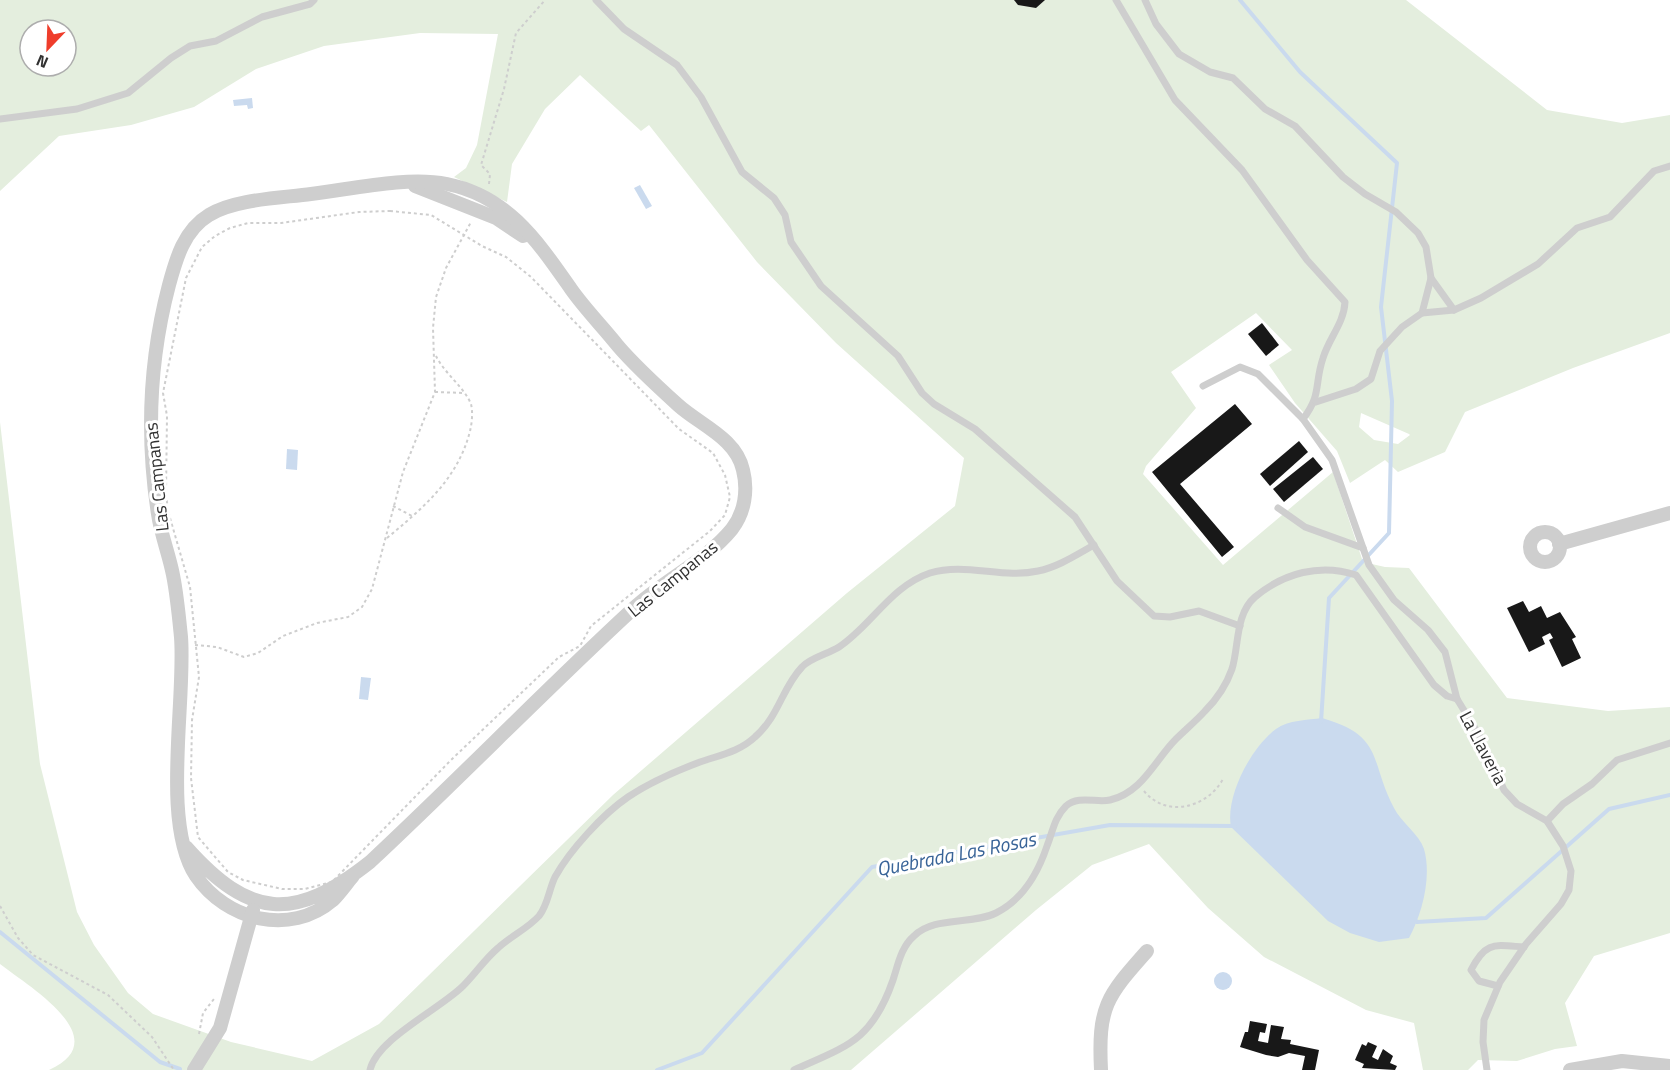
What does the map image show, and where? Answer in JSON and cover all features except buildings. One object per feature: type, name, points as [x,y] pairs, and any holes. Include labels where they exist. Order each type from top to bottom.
[{"type":"street","name":"Las Campanas","points":[[408,183],[480,204],[496,218],[547,252],[573,292],[627,356],[682,409],[726,441],[742,462],[747,492],[736,524],[720,542],[639,603],[425,810],[353,876],[333,900],[310,914],[286,920],[251,919],[225,906],[195,874],[186,847],[177,779],[181,640],[173,573],[159,520],[150,447],[151,377],[163,306],[176,258],[189,232],[208,215],[229,207],[408,183]]},
{"type":"street","points":[[1559,544],[1670,513]]},
{"type":"street","name":"Las Campanas","points":[[186,847],[228,889],[254,902],[288,904],[319,897],[353,876]]},
{"type":"street","points":[[194,1070],[220,1028],[254,902]]},
{"type":"street","points":[[1101,1070],[1100,1033],[1106,1008],[1114,988],[1147,951]]},
{"type":"street","points":[[1570,1070],[1622,1061],[1665,1066]]},
{"type":"street","points":[[1637,1070],[1665,1066]]},
{"type":"lane","points":[[0,118],[77,109],[129,93],[171,58],[190,46],[216,41],[262,17],[310,4],[314,0]]},
{"type":"lane","points":[[596,0],[624,29],[677,65],[701,98],[742,172],[774,198],[784,214],[791,242],[821,286],[898,356],[922,393],[934,404],[975,429],[1075,517],[1117,581],[1154,616],[1170,616],[1198,611],[1240,626]]},
{"type":"lane","points":[[1116,0],[1175,100],[1242,170],[1307,260],[1345,302],[1344,316],[1333,333],[1322,359],[1316,402],[1303,419]]},
{"type":"lane","points":[[1145,0],[1156,24],[1179,54],[1210,72],[1233,78],[1265,109],[1295,126],[1342,177],[1396,212],[1418,233],[1426,247],[1431,278],[1422,313]]},
{"type":"lane","points":[[1316,402],[1356,389],[1371,380],[1380,351],[1402,327],[1422,313],[1455,310],[1481,298],[1538,264],[1577,228],[1610,217],[1654,171],[1670,166]]},
{"type":"lane","points":[[1431,278],[1455,310]]},
{"type":"lane","name":"La Llaveria","points":[[1203,386],[1240,367],[1258,374],[1303,419],[1332,459],[1369,566],[1394,600],[1428,630],[1445,652],[1456,699],[1481,738],[1504,790],[1517,804],[1547,821]]},
{"type":"lane","points":[[1278,508],[1305,527],[1363,548]]},
{"type":"lane","points":[[370,1070],[373,1059],[386,1046],[451,997],[494,951],[541,914],[555,878],[606,814],[628,796],[701,762],[729,755],[755,738],[775,716],[794,676],[804,664],[828,654],[847,641],[874,613],[902,590],[930,573],[962,569],[1004,573],[1038,572],[1063,563],[1094,545]]},
{"type":"lane","points":[[794,1070],[852,1043],[867,1031],[880,1010],[899,957],[913,936],[928,926],[996,913],[1018,896],[1036,875],[1056,819],[1068,804],[1086,800],[1110,800],[1138,785],[1174,741],[1205,712],[1224,689],[1232,667],[1240,626],[1252,600],[1272,584],[1310,570],[1336,568],[1356,575],[1434,685],[1456,699]]},
{"type":"lane","points":[[1487,1070],[1483,1042],[1484,1020],[1498,986],[1524,947],[1561,904],[1569,890],[1571,871],[1564,850],[1547,821],[1563,804],[1592,784],[1617,760],[1670,743]]},
{"type":"lane","points":[[1498,986],[1479,981],[1471,970],[1480,952],[1496,945],[1524,947]]},
{"type":"path","points":[[195,645],[217,647],[244,657],[258,653],[283,636],[317,623],[348,617],[362,607],[372,589],[403,472],[435,392],[436,297],[446,268],[488,189],[490,174],[481,165],[504,89],[516,33],[545,0]]},
{"type":"path","points":[[390,211],[430,215],[506,256],[531,277],[679,429],[713,453],[725,475],[730,497],[726,515],[710,531],[591,626],[580,646],[559,657],[451,760],[332,882],[305,889],[282,889],[243,880],[228,872],[198,837],[191,778],[192,720],[199,677],[195,645],[190,587],[168,511],[166,493],[167,416],[163,393],[179,305],[195,258],[215,236],[248,223],[281,224],[359,212],[390,211]]},
{"type":"path","points":[[387,538],[444,485],[466,445],[472,406],[465,393],[444,372],[436,356]]},
{"type":"path","points":[[435,392],[465,393]]},
{"type":"path","points":[[393,506],[413,516]]},
{"type":"path","points":[[1138,785],[1148,796],[1167,805],[1189,807],[1208,799],[1223,778]]},
{"type":"path","points":[[240,894],[243,880]]},
{"type":"path","points":[[0,906],[18,938],[33,955],[108,994],[152,1037],[174,1070]]},
{"type":"path","points":[[194,1043],[199,1034],[202,1013],[215,997]]},
{"type":"green space","points":[[0,0],[1406,0],[1547,110],[1622,123],[1670,115],[1670,333],[1573,368],[1465,412],[1445,452],[1398,472],[1385,460],[1350,483],[1337,451],[1295,403],[1269,365],[1292,350],[1256,313],[1171,372],[1196,408],[1146,466],[1143,474],[1223,565],[1333,472],[1363,562],[1385,567],[1409,568],[1507,698],[1608,711],[1670,707],[1670,933],[1594,956],[1565,1003],[1577,1046],[1555,1049],[1517,1061],[1478,1060],[1468,1070],[1423,1070],[1414,1023],[1366,1010],[1264,957],[1208,908],[1149,844],[1092,865],[1036,910],[851,1070],[49,1070],[68,1057],[74,1043],[71,1029],[61,1014],[46,999],[0,964],[0,422],[40,764],[77,912],[94,945],[128,993],[153,1014],[231,1042],[312,1061],[379,1024],[613,795],[847,593],[955,506],[964,458],[836,343],[757,262],[649,125],[641,131],[580,75],[545,109],[512,164],[507,202],[454,177],[466,168],[477,145],[498,34],[420,33],[324,46],[256,69],[194,107],[131,125],[59,136],[0,191]],"holes":[[[1361,413],[1409,434],[1398,444],[1374,440],[1359,427]]]},
{"type":"water","points":[[252,98],[253,108],[248,109],[247,105],[234,106],[233,100]]},
{"type":"water","points":[[640,185],[652,206],[646,209],[634,188]]},
{"type":"water","points":[[287,449],[298,450],[297,470],[286,469]]},
{"type":"water","points":[[361,677],[371,678],[368,700],[359,699]]},
{"type":"water","points":[[1322,718],[1342,725],[1366,742],[1394,808],[1424,849],[1427,871],[1424,895],[1418,918],[1409,938],[1379,942],[1350,933],[1328,921],[1231,827],[1230,815],[1236,788],[1249,760],[1267,737],[1286,724]]},
{"type":"water","points":[[1223,972],[1231,977],[1232,981],[1227,989],[1223,990],[1215,985],[1214,981],[1219,973]]},
{"type":"waterway","points":[[1240,0],[1300,72],[1397,163],[1381,307],[1392,401],[1389,533],[1329,598],[1321,722]]},
{"type":"waterway","points":[[1415,920],[1417,922],[1486,918],[1609,809],[1670,795]]},
{"type":"waterway","name":"Quebrada Las Rosas","points":[[657,1070],[702,1053],[872,867],[1110,825],[1235,826]]},
{"type":"waterway","name":"Quebrada Las Rosas","points":[[0,932],[160,1062],[180,1069]]}]
